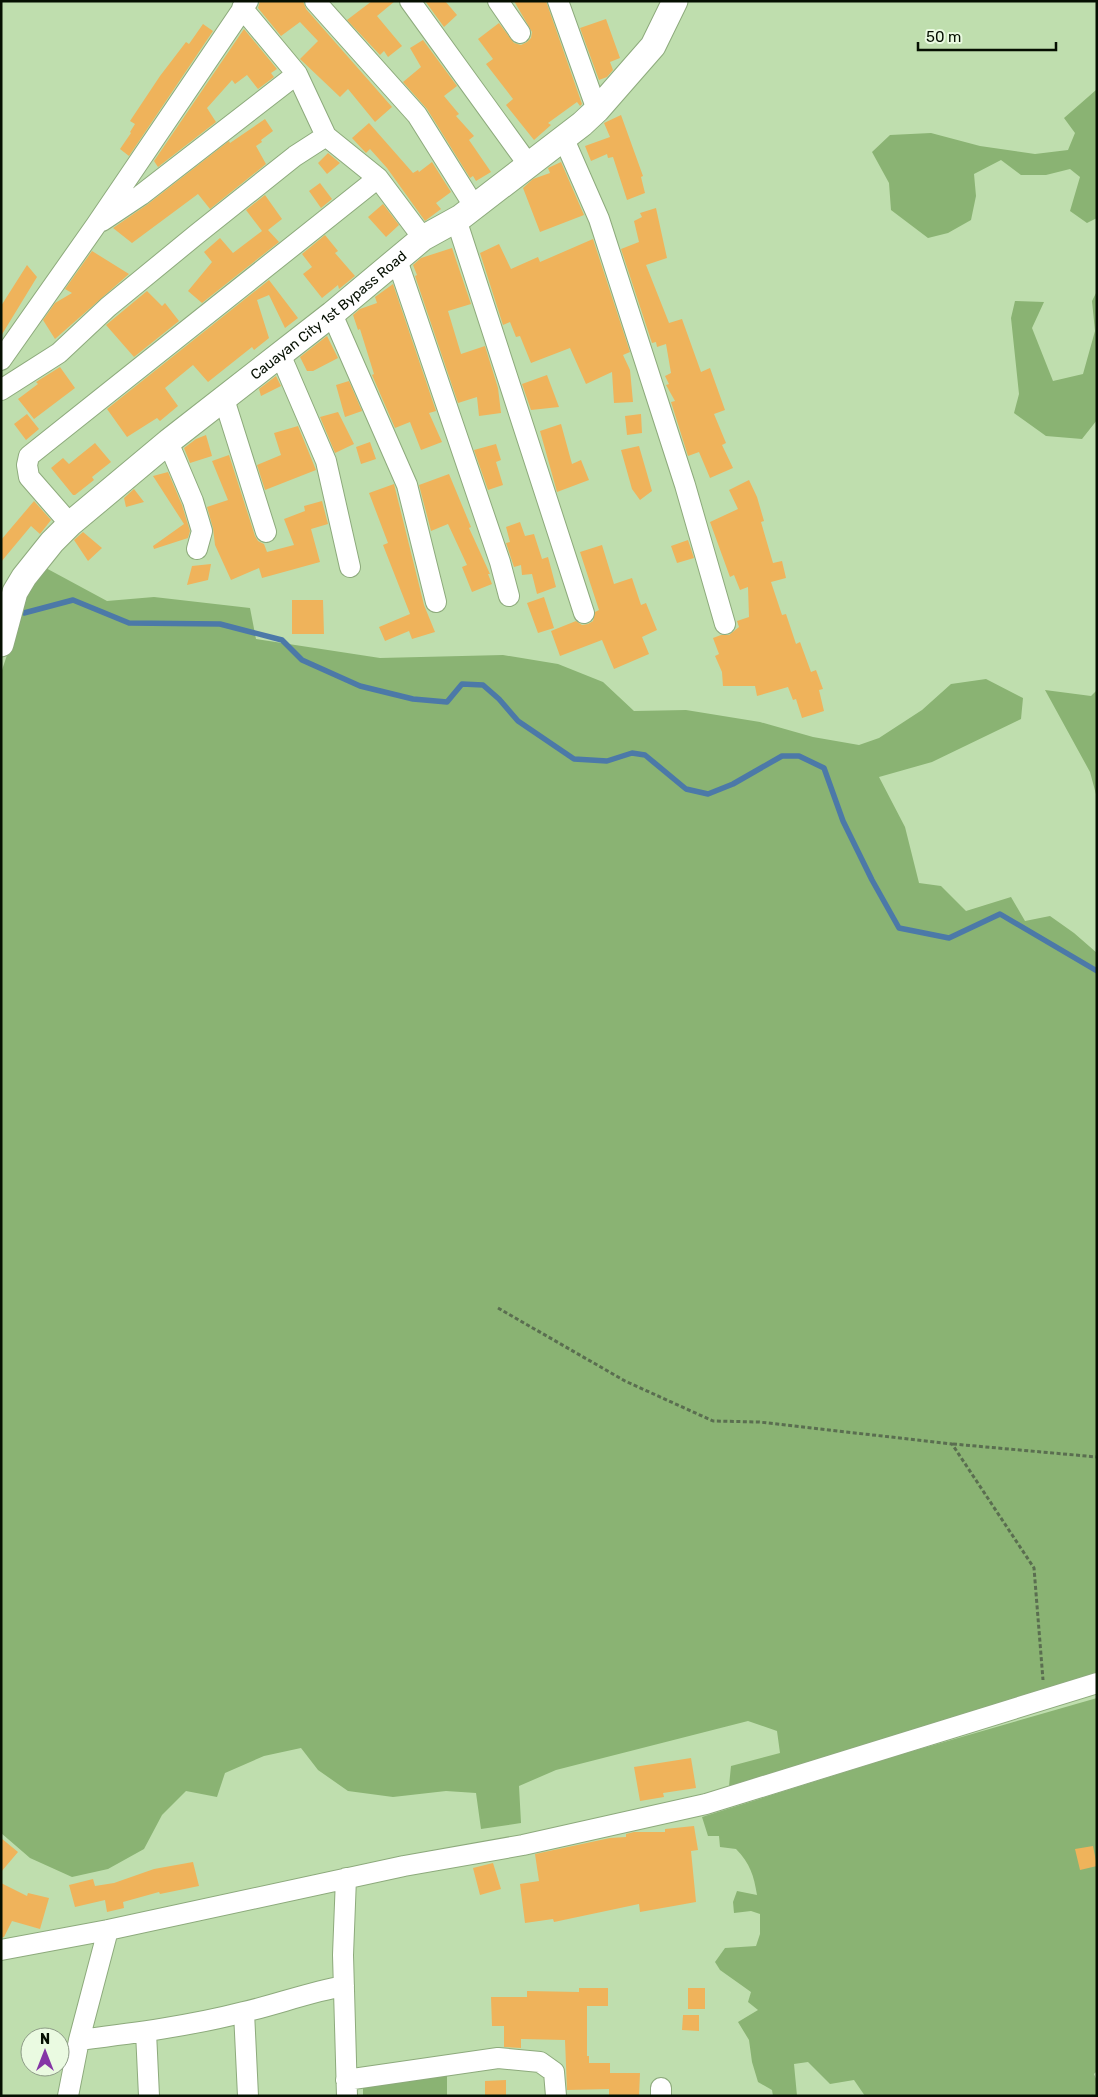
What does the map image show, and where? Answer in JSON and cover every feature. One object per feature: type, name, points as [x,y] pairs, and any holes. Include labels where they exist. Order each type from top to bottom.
[{"type":"main road","name":"Cauayan City 1st Bypass Road","points":[[4,633],[15,592],[24,577],[52,542],[70,524],[168,442],[332,314],[423,238],[465,212],[582,124],[597,110],[653,46],[675,1]]},
{"type":"street","points":[[315,1],[417,115],[465,212],[584,612]]},
{"type":"street","points":[[410,1],[528,164]]},
{"type":"street","points":[[498,1],[520,33]]},
{"type":"street","points":[[558,1],[597,110]]},
{"type":"street","points":[[1,360],[96,225],[245,5],[297,74],[326,136],[378,178],[423,238]]},
{"type":"street","points":[[96,225],[142,195],[297,74]]},
{"type":"street","points":[[1,390],[59,352],[108,307],[198,234],[295,156],[326,136]]},
{"type":"street","points":[[563,137],[605,238],[685,484],[725,624]]},
{"type":"street","points":[[70,524],[29,477],[27,465],[29,456],[378,178]]},
{"type":"street","points":[[397,260],[500,562],[509,596]]},
{"type":"street","points":[[332,314],[407,485],[436,602]]},
{"type":"street","points":[[280,354],[326,461],[350,567]]},
{"type":"street","points":[[224,399],[266,532]]},
{"type":"street","points":[[168,442],[193,501],[202,531],[197,549]]},
{"type":"street","points":[[1,1950],[108,1930],[404,1866],[522,1845],[706,1804],[1097,1683]]},
{"type":"street","points":[[346,1878],[344,1986],[347,2088],[498,2058],[540,2062],[548,2067],[554,2072],[556,2096]]},
{"type":"street","points":[[68,2096],[79,2040],[108,1930]]},
{"type":"street","points":[[79,2040],[146,2032],[244,2012],[312,1992],[344,1986]]},
{"type":"street","points":[[244,2012],[248,2096]]},
{"type":"street","points":[[146,2032],[149,2096]]},
{"type":"path","points":[[498,1308],[626,1381],[713,1421],[759,1422],[952,1444],[1097,1457]]},
{"type":"path","points":[[952,1444],[1034,1568],[1044,1698]]},
{"type":"green space","points":[[1096,90],[1097,218],[1087,223],[1070,211],[1080,177],[1070,169],[1046,175],[1021,175],[1001,160],[974,174],[976,196],[971,220],[948,233],[928,238],[891,210],[889,183],[872,152],[890,135],[931,133],[980,146],[1035,154],[1068,150],[1075,133],[1064,118]]},
{"type":"green space","points":[[1097,291],[1097,420],[1082,439],[1046,436],[1014,413],[1019,394],[1011,318],[1015,301],[1044,302],[1032,328],[1053,381],[1083,374],[1095,331],[1092,301]]},
{"type":"green space","points":[[44,567],[107,601],[154,597],[250,608],[256,639],[380,658],[503,655],[558,664],[603,682],[634,711],[686,710],[760,722],[813,737],[859,745],[879,738],[922,710],[951,684],[986,679],[1023,698],[1021,719],[932,762],[879,777],[905,827],[919,883],[941,886],[966,911],[1011,897],[1025,921],[1050,916],[1097,953],[1097,1677],[729,1786],[731,1766],[780,1753],[777,1731],[748,1721],[556,1770],[519,1786],[521,1823],[481,1829],[476,1793],[446,1791],[393,1797],[348,1791],[318,1770],[301,1748],[264,1756],[225,1773],[217,1797],[186,1791],[162,1815],[144,1849],[108,1869],[72,1877],[30,1858],[1,1833],[1,673],[28,592]]},
{"type":"green space","points":[[1045,690],[1091,696],[1097,690],[1097,798],[1090,772]]},
{"type":"green space","points":[[1097,1698],[1097,2071],[1094,2074],[1097,2081],[1097,2096],[865,2096],[854,2080],[830,2084],[808,2062],[794,2064],[797,2096],[773,2096],[772,2090],[758,2082],[752,2062],[749,2040],[738,2022],[758,2010],[748,2002],[751,1992],[720,1970],[715,1962],[725,1948],[756,1946],[760,1934],[760,1914],[751,1911],[734,1913],[733,1902],[737,1891],[757,1895],[751,1870],[736,1849],[720,1847],[719,1836],[708,1836],[702,1817],[899,1755]]},
{"type":"green space","points":[[447,2075],[447,2096],[363,2096],[363,2083]]},
{"type":"building","points":[[260,1],[303,1],[306,9],[392,107],[375,122],[348,89],[340,97],[300,59],[318,41],[300,22],[281,36],[258,8]]},
{"type":"building","points":[[372,1],[395,1],[377,16],[402,46],[388,57],[384,51],[380,55],[347,20]]},
{"type":"building","points":[[425,1],[445,1],[457,15],[444,27]]},
{"type":"building","points":[[514,1],[546,1],[582,104],[580,106],[577,102],[548,123],[551,125],[534,140],[506,105],[513,99],[486,64],[493,59],[478,39],[499,23],[514,43],[521,45],[531,38],[532,32]]},
{"type":"building","points":[[606,19],[620,58],[610,62],[613,70],[607,77],[599,80],[580,28]]},
{"type":"building","points":[[203,24],[213,31],[129,156],[120,149],[135,124],[130,121],[160,76],[186,42],[189,44]]},
{"type":"building","points":[[244,29],[277,69],[271,73],[274,77],[258,89],[247,75],[235,84],[232,80],[207,108],[216,122],[158,167],[154,161]]},
{"type":"building","points":[[423,40],[457,86],[444,96],[459,114],[456,116],[474,136],[469,140],[491,172],[476,181],[473,176],[470,178],[427,109],[403,82],[421,67],[410,48]]},
{"type":"building","points":[[621,115],[643,176],[641,177],[645,193],[627,200],[613,157],[608,158],[607,154],[591,161],[585,146],[610,137],[604,123]]},
{"type":"building","points":[[265,119],[273,131],[256,146],[266,164],[210,209],[198,194],[132,243],[113,228],[148,204],[229,141],[230,143]]},
{"type":"building","points":[[369,123],[413,173],[418,170],[419,172],[432,162],[451,192],[436,203],[441,209],[425,221],[387,168],[370,149],[366,153],[352,138]]},
{"type":"building","points":[[328,153],[340,163],[327,174],[318,163]]},
{"type":"building","points":[[561,162],[584,215],[540,232],[523,188],[533,179],[550,173],[548,168]]},
{"type":"building","points":[[320,183],[332,199],[321,208],[309,191]]},
{"type":"building","points":[[265,195],[282,219],[268,230],[279,242],[202,303],[188,291],[212,262],[204,252],[220,238],[233,253],[262,231],[246,210]]},
{"type":"building","points":[[383,204],[399,225],[386,237],[368,217]]},
{"type":"building","points":[[656,208],[667,258],[646,265],[669,323],[682,319],[701,372],[710,368],[725,410],[714,414],[726,443],[722,445],[733,468],[710,478],[699,452],[688,456],[671,402],[675,401],[666,385],[669,384],[665,376],[671,373],[666,344],[657,347],[656,342],[652,343],[621,249],[639,242],[634,221],[642,217],[640,213]]},
{"type":"building","points":[[325,235],[338,251],[335,253],[355,276],[339,289],[338,285],[322,298],[303,274],[312,267],[302,254]]},
{"type":"building","points":[[593,239],[630,352],[623,355],[630,370],[633,402],[614,403],[612,372],[586,384],[570,348],[531,363],[520,336],[516,337],[510,322],[503,325],[480,253],[499,244],[511,269],[538,257],[540,262]]},
{"type":"building","points":[[452,248],[471,304],[448,311],[461,354],[485,346],[498,388],[501,413],[479,416],[477,397],[458,403],[415,276],[417,275],[413,265],[421,258]]},
{"type":"building","points":[[92,251],[129,274],[55,339],[43,320],[55,303],[72,293],[65,289]]},
{"type":"building","points":[[27,265],[37,277],[1,336],[1,306]]},
{"type":"building","points":[[269,280],[298,318],[285,328],[269,295],[257,300],[269,338],[254,350],[252,347],[208,382],[193,365],[165,388],[178,406],[160,421],[157,418],[127,437],[107,409]]},
{"type":"building","points":[[393,284],[436,411],[429,413],[442,442],[421,450],[410,422],[395,428],[372,375],[374,374],[360,329],[358,330],[353,315],[360,309],[377,303],[375,297]]},
{"type":"building","points":[[147,291],[162,306],[165,303],[179,321],[134,357],[106,325]]},
{"type":"building","points":[[327,336],[338,358],[313,371],[307,371],[300,357]]},
{"type":"building","points":[[60,367],[75,388],[34,419],[18,399],[38,384],[36,382]]},
{"type":"building","points":[[547,375],[559,407],[531,410],[522,384]]},
{"type":"building","points":[[276,376],[281,386],[261,396],[259,389]]},
{"type":"building","points":[[349,381],[362,411],[345,417],[336,385]]},
{"type":"building","points":[[338,412],[354,444],[335,453],[320,417]]},
{"type":"building","points":[[27,414],[39,429],[26,440],[14,424]]},
{"type":"building","points":[[641,414],[642,433],[627,435],[625,416]]},
{"type":"building","points":[[561,424],[572,464],[581,460],[589,480],[557,492],[540,431]]},
{"type":"building","points":[[298,426],[316,470],[265,490],[257,465],[281,455],[274,433]]},
{"type":"building","points":[[206,435],[212,456],[190,463],[184,448],[196,439]]},
{"type":"building","points":[[370,442],[376,459],[361,464],[356,447]]},
{"type":"building","points":[[95,443],[111,462],[92,477],[94,480],[73,495],[51,468],[63,458],[69,464]]},
{"type":"building","points":[[496,444],[501,460],[496,462],[503,485],[488,490],[474,450]]},
{"type":"building","points":[[639,446],[652,491],[640,500],[632,489],[621,450]]},
{"type":"building","points":[[229,455],[255,536],[258,541],[264,544],[267,552],[294,545],[284,519],[305,511],[304,506],[322,501],[328,524],[311,529],[320,562],[262,578],[259,568],[231,580],[215,545],[213,528],[207,507],[228,500],[212,461]]},
{"type":"building","points":[[168,472],[182,505],[190,531],[188,538],[154,549],[153,546],[184,524],[153,476]]},
{"type":"building","points":[[449,474],[471,527],[469,528],[490,574],[488,574],[492,584],[472,592],[462,567],[467,565],[448,524],[431,531],[419,485]]},
{"type":"building","points":[[749,480],[757,497],[764,521],[761,522],[773,563],[782,561],[786,578],[771,582],[782,615],[786,614],[796,644],[800,642],[811,672],[816,670],[823,689],[819,690],[824,711],[802,718],[796,699],[793,700],[788,687],[757,696],[755,686],[723,686],[722,672],[715,656],[719,654],[713,638],[729,635],[739,627],[737,621],[749,617],[748,587],[740,590],[734,575],[730,577],[710,522],[738,509],[729,490]]},
{"type":"building","points":[[394,484],[424,605],[435,632],[412,639],[409,631],[385,641],[379,627],[410,614],[383,545],[388,543],[369,493]]},
{"type":"building","points":[[134,489],[144,502],[126,507],[124,498]]},
{"type":"building","points":[[34,501],[51,520],[40,534],[31,526],[1,562],[1,540]]},
{"type":"building","points":[[520,522],[525,536],[534,534],[542,559],[548,557],[556,587],[537,594],[532,574],[522,575],[521,565],[514,567],[506,543],[510,542],[506,527]]},
{"type":"building","points":[[83,532],[102,548],[88,561],[74,540]]},
{"type":"building","points":[[688,540],[694,558],[677,563],[671,546]]},
{"type":"building","points":[[602,545],[614,584],[632,578],[641,605],[646,603],[657,630],[642,637],[649,654],[614,669],[602,640],[560,656],[551,631],[576,621],[582,625],[593,621],[595,612],[599,610],[580,552]]},
{"type":"building","points":[[211,564],[208,580],[187,585],[192,566]]},
{"type":"building","points":[[544,597],[554,628],[538,633],[527,603]]},
{"type":"building","points":[[292,600],[323,600],[324,634],[292,634]]},
{"type":"building","points":[[691,1758],[696,1788],[663,1793],[664,1797],[640,1801],[634,1767]]},
{"type":"building","points":[[694,1826],[698,1850],[691,1851],[696,1902],[640,1912],[639,1904],[554,1922],[553,1919],[525,1923],[520,1884],[539,1881],[535,1854],[610,1838],[626,1837],[626,1834],[634,1832],[665,1832],[665,1829]]},
{"type":"building","points":[[1,1838],[18,1852],[1,1872]]},
{"type":"building","points":[[1093,1846],[1097,1866],[1080,1870],[1075,1849]]},
{"type":"building","points":[[193,1862],[199,1886],[160,1894],[159,1892],[123,1902],[124,1908],[107,1912],[105,1900],[75,1907],[69,1885],[93,1879],[95,1886],[114,1883],[154,1869]]},
{"type":"building","points":[[493,1863],[501,1889],[480,1895],[473,1868]]},
{"type":"building","points":[[1,1883],[27,1896],[28,1893],[49,1898],[40,1929],[12,1921],[4,1937],[1,1938]]},
{"type":"building","points":[[579,1988],[608,1988],[608,2006],[587,2006],[587,2056],[589,2056],[589,2063],[610,2063],[610,2073],[640,2073],[639,2096],[609,2096],[609,2089],[567,2090],[565,2040],[521,2039],[521,2048],[504,2047],[504,2026],[492,2026],[491,1997],[527,1997],[527,1991],[579,1992]]},
{"type":"building","points":[[688,1988],[705,1988],[705,2009],[688,2009]]},
{"type":"building","points":[[683,2015],[699,2015],[699,2031],[682,2030]]},
{"type":"building","points":[[506,2080],[506,2096],[485,2096],[485,2081]]},
{"type":"waterway","points":[[15,610],[24,613],[73,600],[129,623],[220,624],[282,640],[302,660],[360,686],[413,699],[447,702],[462,684],[483,685],[499,699],[518,721],[574,759],[607,761],[632,753],[645,755],[686,789],[708,794],[733,784],[782,756],[799,756],[824,768],[843,821],[872,880],[899,928],[949,938],[1000,914],[1097,971]]}]
